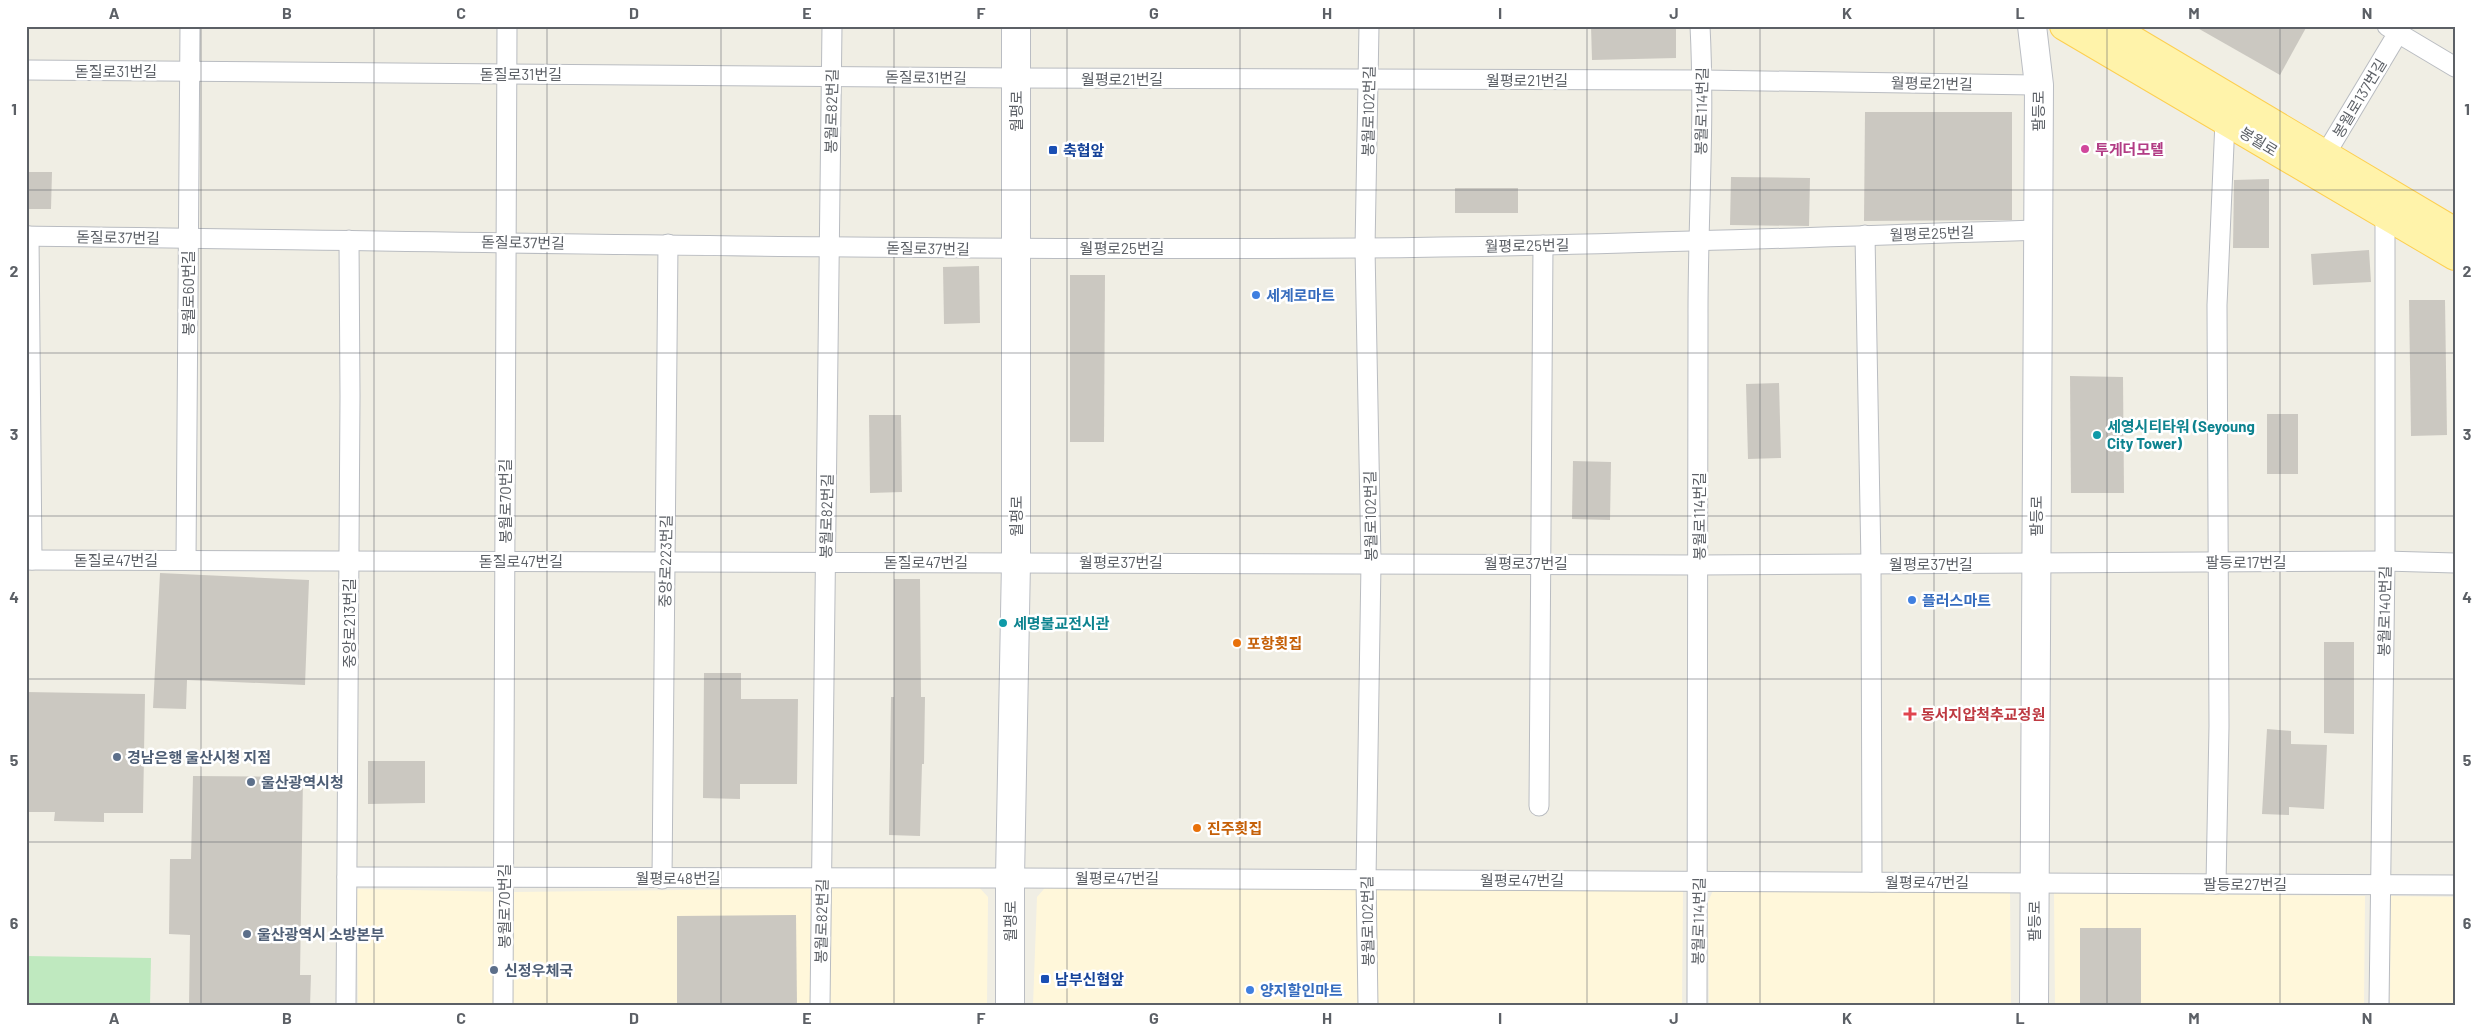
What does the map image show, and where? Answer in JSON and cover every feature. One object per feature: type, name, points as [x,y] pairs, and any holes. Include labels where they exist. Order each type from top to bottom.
[{"type":"main road","name":"월평로","points":[[1010,1006],[1010,878],[1016,562],[1016,26]]},
{"type":"main road","name":"팔등로","points":[[2032,26],[2039,85],[2034,1006]]},
{"type":"main road","name":"봉월로","points":[[2064,26],[2225,121],[2319,165],[2385,216],[2455,256]]},
{"type":"main road","points":[[2109,26],[2319,165],[2455,232]]},
{"type":"street","name":"봉월로60번길","points":[[186,560],[190,26]]},
{"type":"street","name":"봉월로70번길","points":[[503,1006],[507,26]]},
{"type":"street","name":"봉월로82번길","points":[[820,1006],[832,26]]},
{"type":"street","name":"봉월로102번길","points":[[1368,1006],[1366,879],[1372,563],[1365,248],[1369,26]]},
{"type":"street","name":"봉월로114번길","points":[[1697,1006],[1698,242],[1703,80],[1700,26]]},
{"type":"street","points":[[2392,29],[2455,67]]},
{"type":"street","name":"봉월로137번길","points":[[2319,165],[2392,29]]},
{"type":"street","name":"돋질로31번길","points":[[26,70],[1016,78]]},
{"type":"street","name":"월평로21번길","points":[[1016,78],[1703,80],[2039,85]]},
{"type":"street","points":[[2216,884],[2219,726],[2217,304],[2225,121]]},
{"type":"street","name":"봉월로140번길","points":[[2379,1006],[2385,561],[2385,216]]},
{"type":"street","name":"월평로25번길","points":[[1016,249],[1365,248],[1543,245],[1698,242],[2038,230]]},
{"type":"street","points":[[1865,235],[1871,564],[1872,882]]},
{"type":"street","name":"돋질로37번길","points":[[29,560],[28,236],[1016,249]]},
{"type":"street","name":"중앙로213번길","points":[[346,1006],[349,240]]},
{"type":"street","name":"중앙로223번길","points":[[662,879],[668,244]]},
{"type":"street","points":[[1539,806],[1543,245]]},
{"type":"street","name":"돋질로47번길","points":[[29,560],[1016,562]]},
{"type":"street","name":"팔등로17번길","points":[[2036,564],[2385,561],[2455,563]]},
{"type":"street","name":"월평로37번길","points":[[1016,562],[1699,565],[2036,564]]},
{"type":"street","name":"월평로48번길","points":[[347,877],[662,879],[1010,878]]},
{"type":"street","name":"월평로47번길","points":[[1010,878],[2034,882]]},
{"type":"street","name":"팔등로27번길","points":[[2034,882],[2455,885]]},
{"type":"shaded area","points":[[1050,882],[1683,888],[1682,1006],[1033,1006],[1037,897]]},
{"type":"shaded area","points":[[976,884],[988,897],[987,1006],[358,1006],[357,889],[514,892],[834,888]]},
{"type":"shaded area","points":[[1714,888],[2010,893],[2011,1006],[1709,1006],[1708,902]]},
{"type":"shaded area","points":[[2054,893],[2365,896],[2364,1006],[2055,1006]]},
{"type":"shaded area","points":[[2391,896],[2455,897],[2455,1006],[2390,1006]]},
{"type":"green space","points":[[26,956],[151,958],[150,1006],[26,1006]]},
{"type":"building","points":[[1591,26],[1676,26],[1676,58],[1592,60]]},
{"type":"building","points":[[2194,26],[2307,26],[2280,75]]},
{"type":"building","points":[[1865,112],[2012,112],[2012,220],[1864,221]]},
{"type":"building","points":[[26,172],[52,172],[51,209],[26,209]]},
{"type":"building","points":[[1731,177],[1810,178],[1809,226],[1730,225]]},
{"type":"building","points":[[2269,179],[2269,248],[2233,248],[2234,180]]},
{"type":"building","points":[[1455,188],[1518,188],[1518,213],[1455,213]]},
{"type":"building","points":[[2369,250],[2371,282],[2313,285],[2311,254]]},
{"type":"building","points":[[979,266],[980,323],[944,324],[943,267]]},
{"type":"building","points":[[1070,275],[1105,275],[1104,442],[1070,442]]},
{"type":"building","points":[[2409,300],[2445,300],[2447,435],[2411,436]]},
{"type":"building","name":"세영시티타워 (Seyoung City Tower)","points":[[2070,376],[2123,377],[2124,493],[2071,493]]},
{"type":"building","points":[[1779,383],[1781,458],[1748,459],[1746,384]]},
{"type":"building","points":[[2267,414],[2298,414],[2298,474],[2267,474]]},
{"type":"building","points":[[869,415],[901,415],[902,492],[870,493]]},
{"type":"building","points":[[1573,461],[1611,462],[1610,520],[1572,519]]},
{"type":"building","points":[[160,573],[309,580],[305,685],[187,680],[186,709],[153,708]]},
{"type":"building","points":[[894,579],[920,579],[921,697],[925,697],[920,836],[889,835],[891,697],[894,697]]},
{"type":"building","points":[[2324,642],[2354,642],[2354,734],[2324,733]]},
{"type":"building","points":[[704,673],[741,673],[741,699],[798,699],[797,784],[740,784],[740,799],[703,798]]},
{"type":"building","points":[[26,692],[145,694],[143,813],[104,813],[104,822],[54,821],[55,812],[26,812]]},
{"type":"building","points":[[2267,729],[2291,731],[2291,744],[2327,745],[2324,809],[2289,807],[2289,815],[2262,814]]},
{"type":"building","points":[[368,761],[425,761],[425,803],[368,804]]},
{"type":"building","points":[[193,776],[303,777],[300,975],[311,975],[310,1006],[189,1006],[190,935],[169,934],[170,859],[191,859]]},
{"type":"building","points":[[796,915],[797,1006],[677,1006],[677,916]]},
{"type":"building","points":[[2080,928],[2141,928],[2141,1006],[2080,1006]]},
{"type":"place","name":"투게더모텔","points":[[2085,149]]},
{"type":"place","name":"축협앞","points":[[1053,150]]},
{"type":"place","name":"세계로마트","points":[[1256,295]]},
{"type":"place","name":"세영시티타워 (Seyoung City Tower)","points":[[2097,435]]},
{"type":"place","name":"플러스마트","points":[[1912,600]]},
{"type":"place","name":"세명불교전시관","points":[[1003,623]]},
{"type":"place","name":"포항횟집","points":[[1237,643]]},
{"type":"place","name":"동서지압척추교정원","points":[[1910,714]]},
{"type":"place","name":"경남은행 울산시청 지점","points":[[117,757]]},
{"type":"place","name":"울산광역시청","points":[[251,782]]},
{"type":"place","name":"진주횟집","points":[[1197,828]]},
{"type":"place","name":"울산광역시 소방본부","points":[[247,934]]},
{"type":"place","name":"신정우체국","points":[[494,970]]},
{"type":"place","name":"남부신협앞","points":[[1045,979]]},
{"type":"place","name":"양지할인마트","points":[[1250,990]]}]
